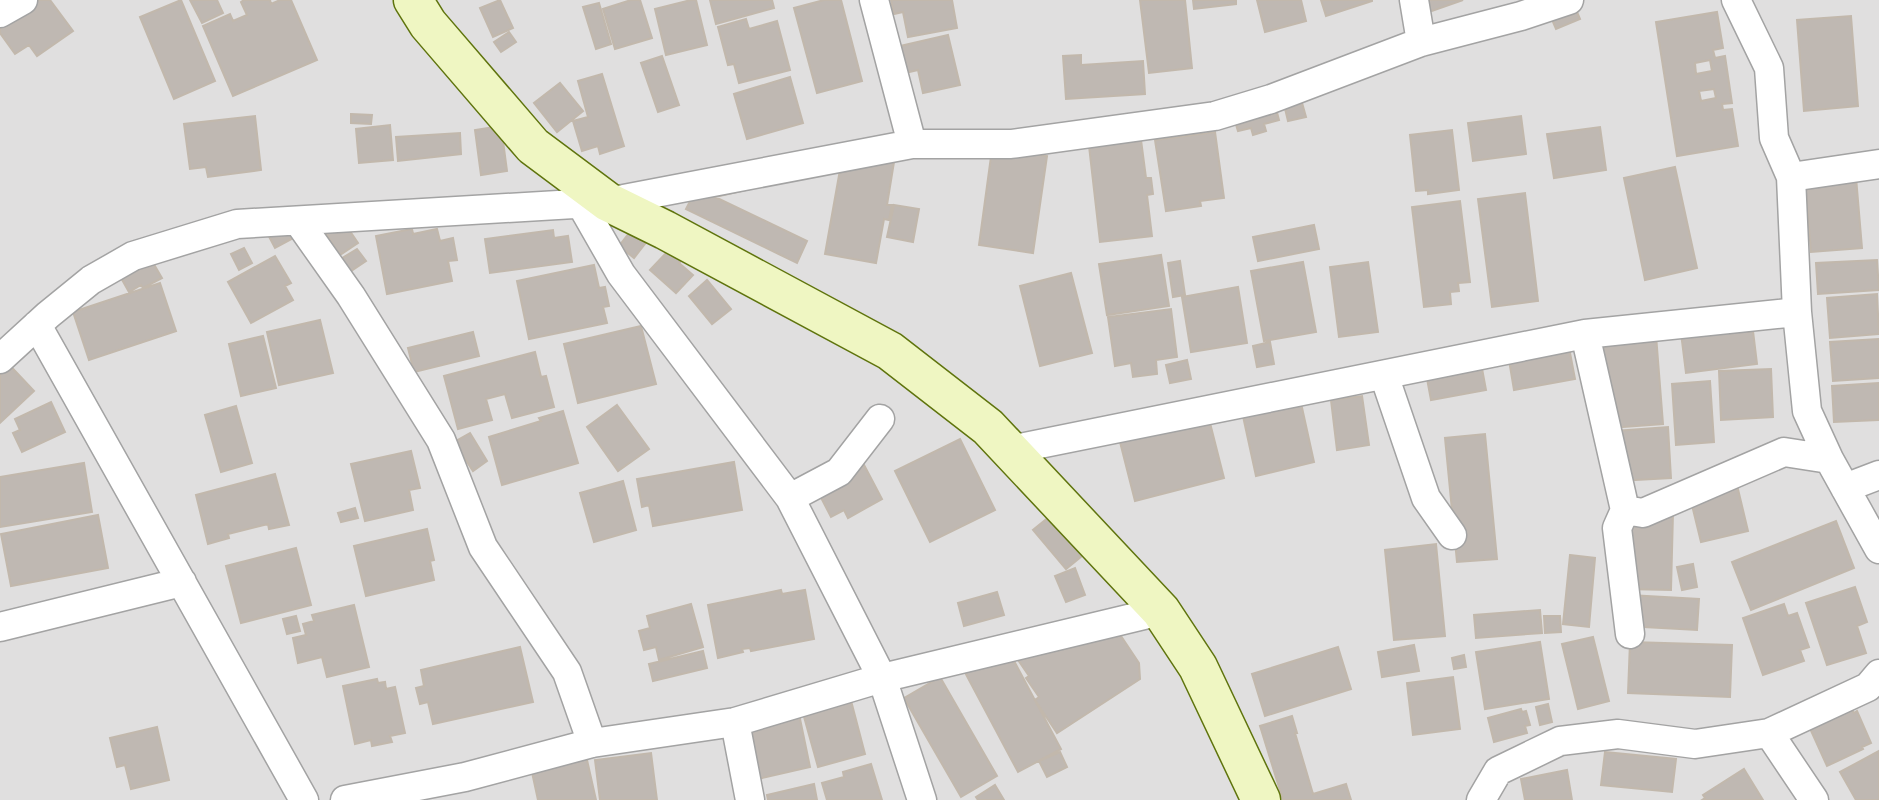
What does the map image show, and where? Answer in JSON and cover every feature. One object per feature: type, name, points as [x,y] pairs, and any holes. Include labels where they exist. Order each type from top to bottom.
[{"type":"street","points":[[0,13],[23,0]]},
{"type":"street","points":[[413,0],[428,24],[533,146],[594,203],[665,230],[890,351],[988,427],[1161,611],[1198,667],[1261,800]]},
{"type":"street","points":[[874,0],[912,144]]},
{"type":"street","points":[[1414,0],[1421,42]]},
{"type":"street","points":[[0,359],[91,280],[133,256],[237,224],[594,203],[912,144],[1011,144],[1215,116],[1271,99],[1421,42],[1521,16],[1569,0]]},
{"type":"street","points":[[1736,0],[1769,68],[1774,138],[1791,177],[1797,312],[1807,411],[1829,459],[1879,549]]},
{"type":"street","points":[[1791,177],[1879,164]]},
{"type":"street","points":[[594,203],[621,274],[790,498],[881,678],[922,800]]},
{"type":"street","points":[[298,220],[351,296],[441,440],[484,547],[567,672],[592,743]]},
{"type":"street","points":[[1010,450],[1585,334],[1797,312]]},
{"type":"street","points":[[37,325],[304,800]]},
{"type":"street","points":[[1585,334],[1625,510],[1617,528],[1630,634]]},
{"type":"street","points":[[1384,375],[1426,498],[1452,535]]},
{"type":"street","points":[[790,498],[839,472],[880,419]]},
{"type":"street","points":[[1625,510],[1643,513],[1784,452],[1829,459]]},
{"type":"street","points":[[1845,488],[1879,475]]},
{"type":"street","points":[[0,627],[182,582]]},
{"type":"street","points":[[345,800],[467,788],[592,743],[735,722],[881,678],[1161,611]]},
{"type":"street","points":[[1481,800],[1498,771],[1560,741],[1618,734],[1695,744],[1769,733],[1868,687],[1879,674]]},
{"type":"street","points":[[735,722],[750,800]]},
{"type":"street","points":[[1769,733],[1814,800]]},
{"type":"shaded area","points":[[0,0],[1879,0],[1879,800],[0,800]]},
{"type":"building","points":[[32,0],[50,0],[73,31],[37,56],[29,45],[15,54],[0,33],[0,23]]},
{"type":"building","points":[[181,0],[215,81],[174,99],[140,17]]},
{"type":"building","points":[[190,0],[217,0],[223,13],[202,23]]},
{"type":"building","points":[[270,0],[271,4],[280,0],[291,0],[317,60],[233,96],[203,26],[230,14],[233,21],[247,15],[241,2]]},
{"type":"building","points":[[500,0],[513,28],[493,37],[480,8]]},
{"type":"building","points":[[631,0],[640,0],[652,38],[615,49],[603,9]]},
{"type":"building","points":[[696,0],[707,45],[666,55],[655,9]]},
{"type":"building","points":[[710,0],[772,0],[774,8],[716,24]]},
{"type":"building","points":[[824,0],[841,0],[862,81],[817,93],[794,8]]},
{"type":"building","points":[[891,0],[952,0],[957,28],[908,37],[903,12],[894,14]]},
{"type":"building","points":[[1140,0],[1185,0],[1192,68],[1149,73]]},
{"type":"building","points":[[1193,0],[1236,0],[1236,4],[1194,9]]},
{"type":"building","points":[[1257,0],[1301,0],[1306,21],[1265,32]]},
{"type":"building","points":[[1321,0],[1372,0],[1372,1],[1326,16]]},
{"type":"building","points":[[1425,0],[1463,0],[1429,12]]},
{"type":"building","points":[[1572,0],[1580,19],[1556,29],[1545,3]]},
{"type":"building","points":[[599,3],[611,44],[596,49],[583,7]]},
{"type":"building","points":[[1717,12],[1723,48],[1713,50],[1715,58],[1725,56],[1732,103],[1722,104],[1723,110],[1732,109],[1738,146],[1677,156],[1656,22]],"holes":[[[1710,60],[1712,71],[1696,74],[1695,63]],[[1714,89],[1716,98],[1701,101],[1699,91]]]},
{"type":"building","points":[[1851,16],[1858,106],[1804,111],[1797,20]]},
{"type":"building","points":[[746,19],[749,29],[777,21],[790,70],[739,83],[734,64],[728,65],[718,27]]},
{"type":"building","points":[[509,32],[516,42],[501,52],[494,42]]},
{"type":"building","points":[[948,35],[960,85],[923,93],[918,70],[905,73],[900,46]]},
{"type":"building","points":[[1081,55],[1081,65],[1143,61],[1145,94],[1066,99],[1063,56]]},
{"type":"building","points":[[662,56],[679,105],[658,112],[641,63]]},
{"type":"building","points":[[602,74],[624,146],[600,154],[598,146],[582,151],[573,121],[588,117],[578,81]]},
{"type":"building","points":[[790,77],[803,123],[747,139],[734,94]]},
{"type":"building","points":[[560,83],[583,111],[557,132],[534,103]]},
{"type":"building","points":[[1299,92],[1306,117],[1288,121],[1282,96]]},
{"type":"building","points":[[1274,101],[1279,120],[1264,124],[1266,131],[1253,135],[1251,128],[1238,131],[1232,112]]},
{"type":"building","points":[[351,114],[372,115],[371,124],[351,123]]},
{"type":"building","points":[[255,116],[261,170],[208,177],[206,167],[190,169],[184,124]]},
{"type":"building","points":[[1521,116],[1526,154],[1473,161],[1468,123]]},
{"type":"building","points":[[390,125],[393,160],[359,163],[356,129]]},
{"type":"building","points":[[501,126],[507,171],[481,175],[475,130]]},
{"type":"building","points":[[1600,127],[1606,170],[1554,178],[1547,134]]},
{"type":"building","points":[[1452,130],[1459,190],[1428,194],[1428,190],[1416,191],[1410,135]]},
{"type":"building","points":[[1215,132],[1224,198],[1200,201],[1201,206],[1166,211],[1155,140]]},
{"type":"building","points":[[460,133],[461,154],[398,161],[396,137]]},
{"type":"building","points":[[1141,140],[1146,178],[1151,178],[1153,194],[1147,195],[1152,236],[1100,242],[1089,146]]},
{"type":"building","points":[[992,149],[1047,156],[1033,253],[979,245]]},
{"type":"building","points":[[843,153],[894,162],[887,205],[892,205],[889,220],[884,219],[876,263],[825,254]]},
{"type":"building","points":[[1675,167],[1697,268],[1645,280],[1624,178]]},
{"type":"building","points":[[818,174],[715,197],[807,241],[797,263],[686,209],[697,188]]},
{"type":"building","points":[[1856,177],[1862,248],[1811,252],[1805,181]]},
{"type":"building","points":[[1525,193],[1538,301],[1492,307],[1478,199]]},
{"type":"building","points":[[1460,201],[1470,282],[1458,283],[1459,291],[1450,292],[1451,304],[1424,307],[1412,207]]},
{"type":"building","points":[[894,205],[919,209],[913,242],[887,237]]},
{"type":"building","points":[[339,215],[358,243],[340,255],[321,226]]},
{"type":"building","points":[[288,218],[297,236],[275,248],[265,229]]},
{"type":"building","points":[[1314,225],[1319,249],[1258,261],[1253,237]]},
{"type":"building","points":[[633,228],[648,240],[634,258],[619,246]]},
{"type":"building","points":[[412,229],[413,234],[437,229],[440,241],[453,238],[457,260],[448,261],[452,281],[387,294],[376,236]]},
{"type":"building","points":[[553,230],[554,238],[568,236],[572,262],[490,273],[485,239]]},
{"type":"building","points":[[244,248],[252,263],[239,270],[231,254]]},
{"type":"building","points":[[145,249],[162,278],[129,292],[115,267]]},
{"type":"building","points":[[357,249],[366,261],[348,273],[339,260]]},
{"type":"building","points":[[667,252],[683,259],[679,263],[693,275],[676,293],[650,270]]},
{"type":"building","points":[[1161,255],[1169,306],[1107,315],[1099,264]]},
{"type":"building","points":[[275,256],[291,283],[285,286],[293,300],[251,323],[228,282]]},
{"type":"building","points":[[1877,260],[1879,290],[1818,294],[1816,263]]},
{"type":"building","points":[[1180,261],[1185,295],[1173,297],[1168,263]]},
{"type":"building","points":[[1303,262],[1316,332],[1264,341],[1251,271]]},
{"type":"building","points":[[1368,262],[1378,332],[1339,337],[1330,267]]},
{"type":"building","points":[[594,265],[599,288],[605,287],[609,306],[603,307],[607,323],[529,339],[517,281]]},
{"type":"building","points":[[1071,273],[1092,353],[1040,366],[1020,286]]},
{"type":"building","points":[[707,280],[731,309],[712,324],[689,296]]},
{"type":"building","points":[[160,283],[176,331],[89,360],[73,312]]},
{"type":"building","points":[[1238,287],[1247,343],[1191,352],[1182,297]]},
{"type":"building","points":[[1877,294],[1879,334],[1830,338],[1827,298]]},
{"type":"building","points":[[1171,309],[1177,357],[1156,360],[1157,374],[1133,377],[1131,363],[1115,366],[1108,317]]},
{"type":"building","points":[[320,320],[333,373],[279,385],[267,332]]},
{"type":"building","points":[[1747,324],[1748,332],[1753,331],[1757,364],[1686,373],[1681,333]]},
{"type":"building","points":[[641,326],[656,384],[578,403],[564,344]]},
{"type":"building","points":[[473,332],[479,356],[414,372],[408,348]]},
{"type":"building","points":[[1656,335],[1663,424],[1610,428],[1602,339]]},
{"type":"building","points":[[263,336],[276,388],[241,396],[229,344]]},
{"type":"building","points":[[1567,337],[1575,379],[1514,390],[1507,348]]},
{"type":"building","points":[[1879,339],[1879,378],[1833,381],[1830,342]]},
{"type":"building","points":[[1270,342],[1274,364],[1257,367],[1253,346]]},
{"type":"building","points":[[1478,347],[1486,390],[1431,400],[1423,357]]},
{"type":"building","points":[[535,352],[541,377],[546,376],[554,407],[512,418],[505,394],[486,399],[492,420],[458,429],[444,376]]},
{"type":"building","points":[[0,355],[34,391],[0,423]]},
{"type":"building","points":[[1187,360],[1191,379],[1170,383],[1166,365]]},
{"type":"building","points":[[1771,369],[1773,417],[1721,420],[1719,371]]},
{"type":"building","points":[[1710,381],[1714,442],[1676,445],[1672,384]]},
{"type":"building","points":[[1879,383],[1879,420],[1834,422],[1832,386]]},
{"type":"building","points":[[1299,394],[1314,462],[1256,476],[1241,407]]},
{"type":"building","points":[[1362,396],[1369,445],[1337,450],[1331,400]]},
{"type":"building","points":[[51,402],[65,432],[22,452],[13,433],[20,430],[15,419]]},
{"type":"building","points":[[617,405],[649,449],[618,471],[587,427]]},
{"type":"building","points":[[236,406],[252,463],[221,472],[205,415]]},
{"type":"building","points":[[563,411],[578,463],[502,485],[489,437],[541,421],[539,418]]},
{"type":"building","points":[[1209,419],[1224,478],[1135,501],[1120,442]]},
{"type":"building","points":[[1668,427],[1671,478],[1618,481],[1615,431]]},
{"type":"building","points":[[470,433],[487,461],[473,471],[454,442]]},
{"type":"building","points":[[1485,434],[1497,559],[1457,562],[1445,438]]},
{"type":"building","points":[[960,439],[995,510],[930,542],[895,471]]},
{"type":"building","points":[[411,451],[420,488],[409,490],[413,510],[365,521],[351,464]]},
{"type":"building","points":[[734,462],[742,510],[653,526],[649,505],[642,507],[637,479]]},
{"type":"building","points":[[84,463],[92,512],[0,527],[0,477]]},
{"type":"building","points":[[863,463],[882,499],[848,518],[844,510],[831,517],[816,488]]},
{"type":"building","points":[[275,474],[289,525],[269,529],[268,524],[228,534],[229,538],[208,544],[196,495]]},
{"type":"building","points":[[623,481],[636,530],[594,542],[580,493]]},
{"type":"building","points":[[1737,485],[1748,531],[1701,542],[1690,497]]},
{"type":"building","points":[[355,508],[358,518],[341,522],[338,513]]},
{"type":"building","points":[[1628,512],[1673,513],[1671,590],[1625,589]]},
{"type":"building","points":[[98,515],[108,568],[11,586],[1,534]]},
{"type":"building","points":[[1050,516],[1087,552],[1066,569],[1033,530]]},
{"type":"building","points":[[1836,521],[1854,568],[1751,610],[1732,562]]},
{"type":"building","points":[[427,529],[434,560],[430,561],[434,580],[366,596],[354,546]]},
{"type":"building","points":[[1436,544],[1445,636],[1394,640],[1385,550]]},
{"type":"building","points":[[296,548],[311,605],[241,623],[226,566]]},
{"type":"building","points":[[1570,555],[1595,558],[1589,627],[1563,624]]},
{"type":"building","points":[[1693,564],[1697,587],[1682,590],[1677,567]]},
{"type":"building","points":[[1075,568],[1085,595],[1066,602],[1055,576]]},
{"type":"building","points":[[1855,587],[1867,622],[1857,626],[1866,653],[1827,665],[1806,603]]},
{"type":"building","points":[[781,590],[782,594],[805,590],[814,639],[751,651],[750,648],[742,649],[743,652],[718,658],[708,605]]},
{"type":"building","points":[[997,592],[1004,615],[964,626],[958,603]]},
{"type":"building","points":[[1629,595],[1699,599],[1697,630],[1626,626]]},
{"type":"building","points":[[691,604],[703,647],[659,660],[656,647],[644,650],[639,631],[650,628],[647,616]]},
{"type":"building","points":[[1784,604],[1788,616],[1797,613],[1809,647],[1800,650],[1804,661],[1763,675],[1743,618]]},
{"type":"building","points":[[354,605],[369,667],[327,677],[322,657],[298,663],[293,638],[306,635],[303,624],[314,621],[312,615]]},
{"type":"building","points":[[1540,610],[1542,633],[1476,638],[1474,615]]},
{"type":"building","points":[[296,616],[300,631],[287,634],[283,619]]},
{"type":"building","points":[[1544,616],[1560,616],[1561,632],[1545,633]]},
{"type":"building","points":[[1100,620],[1115,627],[1139,663],[1140,679],[1057,733],[1035,700],[1039,697],[1014,654],[1042,636],[1052,652]]},
{"type":"building","points":[[1593,637],[1609,701],[1578,709],[1562,644]]},
{"type":"building","points":[[1004,642],[1061,749],[1018,772],[961,665]]},
{"type":"building","points":[[1540,642],[1549,699],[1485,709],[1476,652]]},
{"type":"building","points":[[1630,642],[1732,645],[1730,697],[1628,693]]},
{"type":"building","points":[[1414,645],[1419,671],[1382,677],[1378,652]]},
{"type":"building","points":[[520,647],[533,702],[433,724],[428,702],[420,704],[416,688],[424,686],[421,670]]},
{"type":"building","points":[[1338,647],[1351,689],[1265,716],[1252,674]]},
{"type":"building","points":[[703,651],[707,668],[653,681],[649,664]]},
{"type":"building","points":[[1464,655],[1466,667],[1454,669],[1452,658]]},
{"type":"building","points":[[940,677],[997,776],[961,797],[904,698]]},
{"type":"building","points":[[1453,677],[1460,729],[1413,735],[1407,683]]},
{"type":"building","points":[[377,679],[378,683],[385,682],[386,689],[395,687],[405,733],[390,736],[392,742],[372,746],[371,740],[355,744],[343,686]]},
{"type":"building","points":[[849,693],[865,754],[818,767],[801,706]]},
{"type":"building","points":[[1548,704],[1552,722],[1540,725],[1536,707]]},
{"type":"building","points":[[1850,706],[1854,713],[1857,711],[1871,743],[1827,766],[1808,724]]},
{"type":"building","points":[[1521,709],[1522,712],[1526,711],[1530,725],[1525,726],[1527,733],[1494,742],[1488,718]]},
{"type":"building","points":[[799,714],[810,767],[758,779],[746,726]]},
{"type":"building","points":[[1292,716],[1313,794],[1346,784],[1351,800],[1283,800],[1260,726]]},
{"type":"building","points":[[157,727],[169,780],[131,789],[125,765],[117,767],[110,738]]},
{"type":"building","points":[[585,751],[596,800],[538,800],[530,763]]},
{"type":"building","points":[[1879,751],[1879,800],[1856,800],[1840,772]]},
{"type":"building","points":[[1060,752],[1067,767],[1047,777],[1039,761]]},
{"type":"building","points":[[1605,752],[1676,759],[1672,792],[1601,785]]},
{"type":"building","points":[[651,753],[657,800],[600,800],[595,760]]},
{"type":"building","points":[[871,764],[882,800],[827,800],[822,783],[844,777],[843,772]]},
{"type":"building","points":[[1744,769],[1763,800],[1702,800],[1705,798],[1703,795]]},
{"type":"building","points":[[1567,770],[1572,800],[1525,800],[1521,779]]},
{"type":"building","points":[[814,784],[817,800],[768,800],[767,795]]},
{"type":"building","points":[[995,785],[1004,800],[978,800],[976,797]]}]
